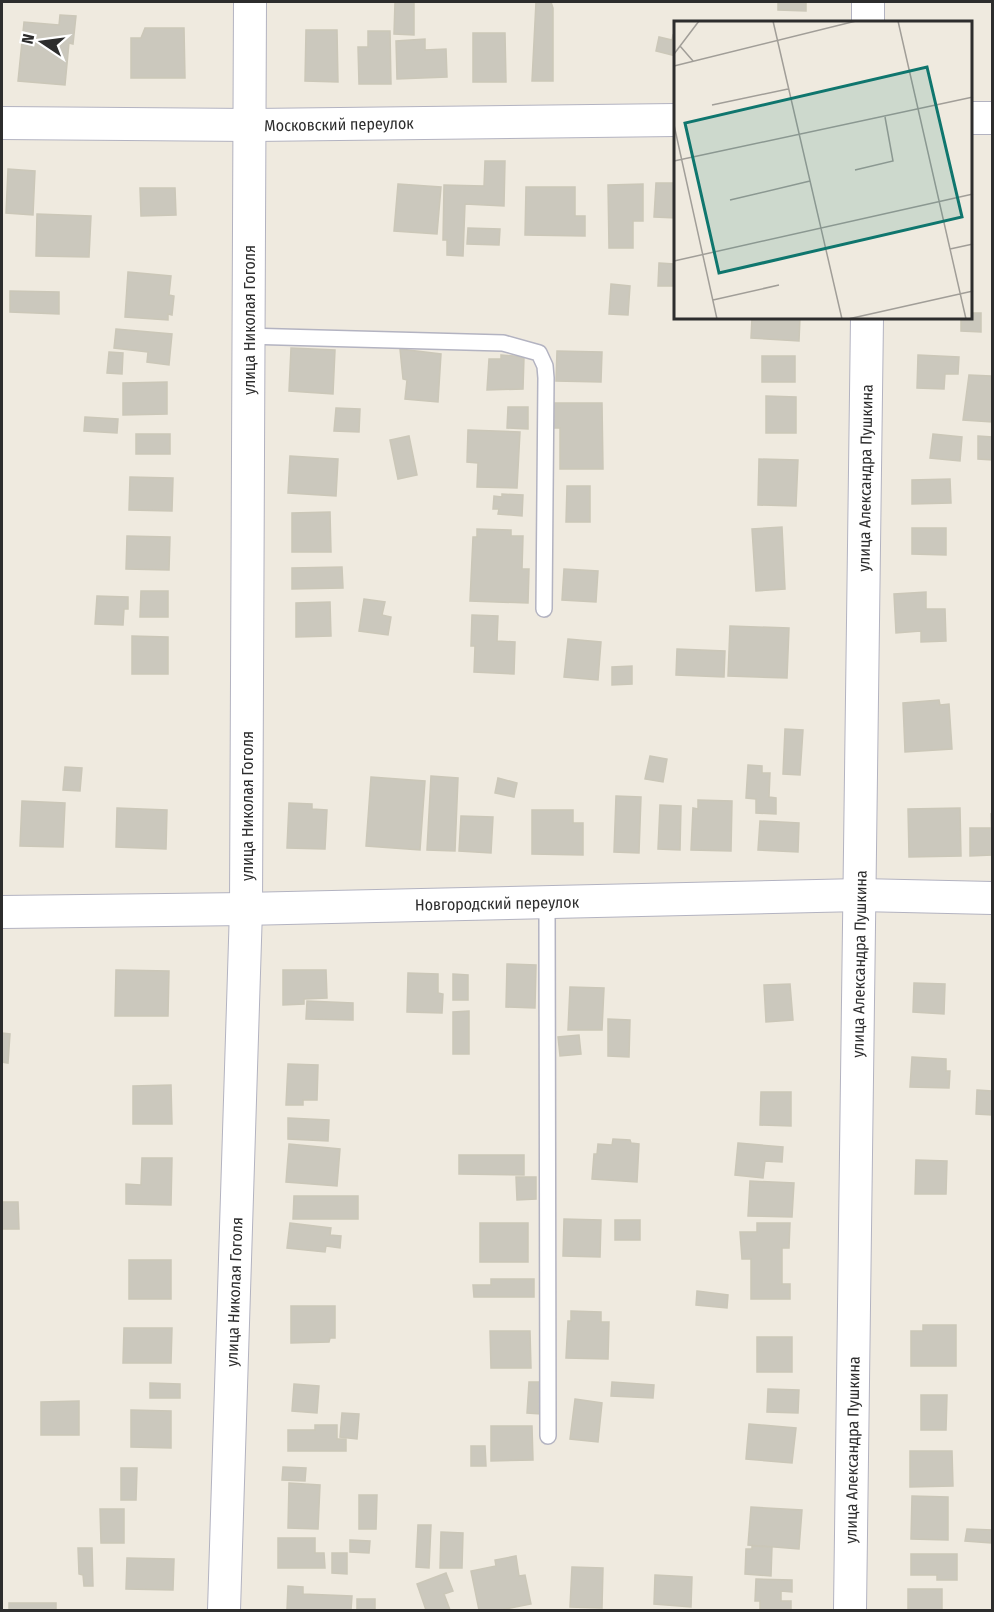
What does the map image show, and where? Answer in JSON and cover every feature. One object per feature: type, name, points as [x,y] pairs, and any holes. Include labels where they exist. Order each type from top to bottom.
[{"type":"street","name":"улица Николая Гоголя","points":[[224,1611],[246,909],[250,2]]},
{"type":"street","points":[[868,2],[868,21]]},
{"type":"street","points":[[973,118],[993,118]]},
{"type":"street","name":"Московский переулок","points":[[2,123],[250,124],[674,120]]},
{"type":"street","name":"улица Александра Пушкина","points":[[850,1611],[867,320]]},
{"type":"street","name":"Новгородский переулок","points":[[2,912],[246,909],[860,895],[993,898]]},
{"type":"lane","points":[[249,336],[493,342],[520,346],[538,352],[545,366],[546,378],[544,609]]},
{"type":"lane","points":[[547,902],[548,1436]]},
{"type":"building","points":[[395,2],[414,2],[414,35],[394,34]]},
{"type":"building","points":[[536,2],[551,2],[553,8],[553,81],[532,81]]},
{"type":"building","points":[[778,2],[806,2],[806,11],[778,10]]},
{"type":"building","points":[[60,15],[76,16],[73,44],[69,43],[65,85],[18,81],[24,22],[59,25]]},
{"type":"building","points":[[145,28],[184,28],[185,78],[131,78],[131,38],[141,38]]},
{"type":"building","points":[[306,30],[337,30],[338,82],[305,81]]},
{"type":"building","points":[[368,31],[390,31],[391,84],[359,84],[358,47],[368,47]]},
{"type":"building","points":[[473,33],[505,33],[506,82],[473,82]]},
{"type":"building","points":[[673,35],[674,56],[656,51],[659,37],[672,40]]},
{"type":"building","points":[[425,39],[425,50],[446,49],[447,77],[397,79],[396,41]]},
{"type":"building","points":[[485,161],[505,161],[504,206],[465,204],[463,256],[447,255],[447,240],[443,240],[444,185],[484,186]]},
{"type":"building","points":[[8,169],[35,171],[33,215],[6,213]]},
{"type":"building","points":[[656,183],[674,183],[674,218],[654,217]]},
{"type":"building","points":[[398,184],[441,187],[437,234],[394,231]]},
{"type":"building","points":[[643,184],[643,221],[633,221],[633,248],[609,248],[608,185]]},
{"type":"building","points":[[526,187],[575,187],[575,216],[585,216],[585,236],[525,235]]},
{"type":"building","points":[[140,188],[175,188],[176,215],[141,216]]},
{"type":"building","points":[[37,214],[91,216],[89,257],[36,256]]},
{"type":"building","points":[[468,228],[500,229],[499,245],[467,244]]},
{"type":"building","points":[[659,263],[674,264],[673,286],[658,286]]},
{"type":"building","points":[[128,272],[171,276],[169,295],[174,296],[172,315],[168,314],[168,320],[125,317]]},
{"type":"building","points":[[611,284],[630,286],[628,315],[609,314]]},
{"type":"building","points":[[10,291],[59,292],[59,314],[10,312]]},
{"type":"building","points":[[973,313],[981,313],[981,332],[961,331],[961,320],[973,320]]},
{"type":"building","points":[[752,320],[800,320],[799,341],[751,338]]},
{"type":"building","points":[[116,329],[172,334],[169,365],[147,362],[148,352],[114,348]]},
{"type":"building","points":[[291,348],[335,350],[333,394],[289,391]]},
{"type":"building","points":[[400,349],[441,354],[438,402],[405,399],[407,380],[403,379]]},
{"type":"building","points":[[557,351],[602,352],[601,382],[556,381]]},
{"type":"building","points":[[109,352],[123,353],[122,374],[107,373]]},
{"type":"building","points":[[501,355],[524,357],[523,389],[487,390],[489,359],[501,359]]},
{"type":"building","points":[[918,355],[959,357],[958,374],[945,374],[944,389],[917,388]]},
{"type":"building","points":[[762,356],[795,356],[795,382],[762,382]]},
{"type":"building","points":[[969,375],[991,376],[992,422],[963,420]]},
{"type":"building","points":[[167,382],[167,414],[123,415],[123,383]]},
{"type":"building","points":[[766,396],[796,397],[796,433],[766,433]]},
{"type":"building","points":[[552,403],[602,403],[603,469],[560,469],[560,428],[552,428]]},
{"type":"building","points":[[508,407],[528,407],[528,429],[507,428]]},
{"type":"building","points":[[336,408],[360,409],[359,432],[334,431]]},
{"type":"building","points":[[85,417],[118,419],[117,433],[84,431]]},
{"type":"building","points":[[468,430],[520,432],[517,488],[477,487],[478,463],[467,462]]},
{"type":"building","points":[[136,434],[170,434],[170,454],[136,454]]},
{"type":"building","points":[[933,434],[962,437],[960,461],[930,458]]},
{"type":"building","points":[[409,436],[417,475],[398,479],[390,440]]},
{"type":"building","points":[[978,436],[992,437],[992,460],[978,459]]},
{"type":"building","points":[[290,456],[338,459],[336,496],[288,493]]},
{"type":"building","points":[[759,459],[798,460],[796,506],[758,505]]},
{"type":"building","points":[[130,477],[173,478],[172,511],[129,510]]},
{"type":"building","points":[[950,479],[951,503],[912,504],[912,480]]},
{"type":"building","points":[[567,486],[590,486],[590,522],[566,522]]},
{"type":"building","points":[[502,494],[523,495],[522,516],[498,514],[499,509],[493,509],[494,496],[502,497]]},
{"type":"building","points":[[330,512],[331,552],[292,552],[292,513]]},
{"type":"building","points":[[782,527],[785,589],[756,591],[752,529]]},
{"type":"building","points":[[912,528],[946,528],[946,555],[912,554]]},
{"type":"building","points":[[477,529],[511,530],[511,536],[523,536],[522,569],[529,569],[528,603],[470,601],[473,537],[477,537]]},
{"type":"building","points":[[127,536],[170,537],[169,570],[126,569]]},
{"type":"building","points":[[342,567],[343,588],[292,589],[292,568]]},
{"type":"building","points":[[564,569],[598,571],[596,602],[562,600]]},
{"type":"building","points":[[141,591],[168,591],[168,617],[140,617]]},
{"type":"building","points":[[926,592],[926,609],[945,609],[946,641],[921,642],[921,631],[896,633],[894,594]]},
{"type":"building","points":[[97,596],[128,597],[128,609],[124,609],[123,625],[95,624]]},
{"type":"building","points":[[364,599],[385,602],[382,615],[391,617],[388,635],[359,631]]},
{"type":"building","points":[[330,602],[331,636],[296,637],[296,603]]},
{"type":"building","points":[[472,615],[498,616],[497,641],[515,642],[514,674],[474,672],[475,646],[471,646]]},
{"type":"building","points":[[730,626],[789,628],[787,678],[728,676]]},
{"type":"building","points":[[132,636],[168,637],[168,674],[132,674]]},
{"type":"building","points":[[568,639],[601,642],[598,680],[564,677]]},
{"type":"building","points":[[677,649],[725,651],[724,677],[676,675]]},
{"type":"building","points":[[632,666],[632,684],[612,685],[612,667]]},
{"type":"building","points":[[939,700],[940,705],[949,704],[952,749],[905,752],[903,703]]},
{"type":"building","points":[[785,729],[803,730],[800,775],[783,774]]},
{"type":"building","points":[[650,756],[667,759],[663,782],[645,779]]},
{"type":"building","points":[[748,765],[762,766],[762,773],[770,773],[769,797],[776,798],[776,814],[756,813],[756,799],[746,798]]},
{"type":"building","points":[[65,767],[82,768],[80,791],[63,790]]},
{"type":"building","points":[[431,776],[458,778],[455,851],[427,850]]},
{"type":"building","points":[[371,777],[425,781],[420,850],[366,846]]},
{"type":"building","points":[[498,778],[517,783],[514,797],[495,793]]},
{"type":"building","points":[[616,796],[641,797],[639,853],[614,852]]},
{"type":"building","points":[[698,800],[732,801],[731,851],[691,850],[693,808],[698,809]]},
{"type":"building","points":[[22,801],[65,803],[63,847],[20,846]]},
{"type":"building","points":[[289,803],[312,804],[312,809],[327,810],[325,849],[287,848]]},
{"type":"building","points":[[660,805],[681,806],[680,850],[658,849]]},
{"type":"building","points":[[117,808],[167,810],[166,849],[116,847]]},
{"type":"building","points":[[960,808],[961,856],[909,857],[908,809]]},
{"type":"building","points":[[532,810],[573,810],[573,823],[583,823],[583,855],[532,854]]},
{"type":"building","points":[[461,816],[493,817],[491,853],[459,851]]},
{"type":"building","points":[[760,821],[799,823],[798,852],[758,850]]},
{"type":"building","points":[[970,828],[991,828],[992,855],[970,856]]},
{"type":"building","points":[[507,964],[536,965],[535,1008],[506,1007]]},
{"type":"building","points":[[116,970],[169,971],[168,1016],[115,1016]]},
{"type":"building","points":[[283,970],[326,970],[327,998],[304,999],[304,1004],[283,1005]]},
{"type":"building","points":[[408,973],[438,974],[438,993],[443,994],[442,1013],[407,1012]]},
{"type":"building","points":[[453,974],[468,975],[468,1000],[453,1000]]},
{"type":"building","points":[[914,983],[945,984],[944,1014],[913,1012]]},
{"type":"building","points":[[790,984],[793,1020],[766,1022],[764,985]]},
{"type":"building","points":[[570,987],[604,988],[602,1030],[568,1030]]},
{"type":"building","points":[[307,1001],[353,1003],[353,1020],[306,1019]]},
{"type":"building","points":[[469,1011],[469,1054],[453,1054],[453,1012]]},
{"type":"building","points":[[608,1019],[630,1020],[629,1057],[608,1056]]},
{"type":"building","points":[[2,1033],[10,1034],[8,1063],[2,1062]]},
{"type":"building","points":[[579,1035],[581,1054],[560,1056],[558,1037]]},
{"type":"building","points":[[912,1057],[946,1059],[946,1071],[950,1071],[949,1088],[910,1087]]},
{"type":"building","points":[[288,1064],[318,1065],[317,1100],[303,1100],[303,1105],[286,1105]]},
{"type":"building","points":[[171,1085],[172,1124],[133,1124],[133,1086]]},
{"type":"building","points":[[977,1090],[992,1091],[992,1115],[976,1114]]},
{"type":"building","points":[[761,1092],[791,1092],[791,1126],[760,1125]]},
{"type":"building","points":[[288,1118],[329,1120],[328,1141],[288,1139]]},
{"type":"building","points":[[613,1139],[630,1140],[631,1143],[639,1144],[637,1182],[592,1179],[594,1154],[597,1154],[598,1144],[612,1145]]},
{"type":"building","points":[[738,1143],[783,1147],[782,1162],[765,1161],[763,1178],[735,1175]]},
{"type":"building","points":[[289,1144],[340,1149],[337,1186],[286,1182]]},
{"type":"building","points":[[459,1155],[524,1155],[524,1175],[459,1174]]},
{"type":"building","points":[[142,1158],[172,1158],[171,1205],[126,1204],[126,1184],[141,1185]]},
{"type":"building","points":[[916,1160],[947,1161],[946,1194],[915,1194]]},
{"type":"building","points":[[516,1177],[536,1177],[536,1199],[517,1200]]},
{"type":"building","points":[[750,1181],[794,1183],[792,1217],[748,1216]]},
{"type":"building","points":[[294,1196],[358,1196],[358,1219],[293,1219]]},
{"type":"building","points":[[2,1202],[18,1202],[19,1229],[2,1229]]},
{"type":"building","points":[[564,1219],[601,1220],[600,1257],[563,1256]]},
{"type":"building","points":[[615,1220],[640,1220],[640,1240],[615,1240]]},
{"type":"building","points":[[290,1223],[331,1228],[330,1235],[341,1236],[340,1248],[326,1246],[325,1252],[287,1248]]},
{"type":"building","points":[[480,1223],[528,1223],[528,1262],[480,1262]]},
{"type":"building","points":[[757,1223],[790,1223],[789,1248],[782,1248],[782,1284],[790,1284],[790,1299],[751,1299],[751,1259],[742,1259],[740,1232],[757,1232]]},
{"type":"building","points":[[129,1260],[171,1260],[171,1299],[129,1299]]},
{"type":"building","points":[[491,1279],[534,1279],[534,1297],[474,1297],[473,1285],[491,1285]]},
{"type":"building","points":[[697,1291],[728,1295],[727,1308],[696,1305]]},
{"type":"building","points":[[291,1306],[335,1306],[335,1338],[330,1338],[329,1342],[291,1343]]},
{"type":"building","points":[[571,1311],[601,1312],[601,1322],[609,1322],[608,1359],[566,1358],[568,1321],[571,1321]]},
{"type":"building","points":[[923,1325],[956,1325],[956,1366],[911,1366],[911,1331],[923,1331]]},
{"type":"building","points":[[124,1328],[172,1328],[171,1363],[123,1363]]},
{"type":"building","points":[[490,1331],[530,1331],[531,1368],[491,1368]]},
{"type":"building","points":[[757,1337],[792,1337],[792,1372],[757,1372]]},
{"type":"building","points":[[529,1382],[543,1382],[541,1414],[527,1413]]},
{"type":"building","points":[[612,1382],[654,1385],[653,1398],[611,1396]]},
{"type":"building","points":[[150,1383],[180,1384],[180,1398],[150,1398]]},
{"type":"building","points":[[294,1384],[319,1386],[317,1413],[292,1411]]},
{"type":"building","points":[[768,1389],[799,1390],[798,1413],[767,1412]]},
{"type":"building","points":[[921,1395],[947,1395],[946,1430],[921,1430]]},
{"type":"building","points":[[575,1399],[602,1403],[598,1442],[570,1439]]},
{"type":"building","points":[[79,1401],[79,1435],[41,1435],[41,1402]]},
{"type":"building","points":[[131,1410],[171,1411],[171,1448],[131,1447]]},
{"type":"building","points":[[342,1413],[359,1414],[357,1439],[340,1437]]},
{"type":"building","points":[[749,1424],[796,1428],[792,1463],[746,1459]]},
{"type":"building","points":[[315,1425],[337,1425],[337,1439],[346,1439],[346,1451],[288,1451],[288,1430],[315,1430]]},
{"type":"building","points":[[491,1426],[532,1426],[533,1460],[491,1461]]},
{"type":"building","points":[[471,1446],[485,1446],[486,1466],[471,1466]]},
{"type":"building","points":[[910,1451],[952,1451],[953,1486],[910,1487]]},
{"type":"building","points":[[283,1467],[306,1468],[305,1481],[282,1480]]},
{"type":"building","points":[[121,1468],[137,1468],[136,1500],[121,1500]]},
{"type":"building","points":[[289,1483],[320,1485],[318,1529],[288,1528]]},
{"type":"building","points":[[359,1495],[377,1495],[376,1529],[359,1529]]},
{"type":"building","points":[[912,1496],[948,1497],[948,1540],[911,1539]]},
{"type":"building","points":[[751,1507],[802,1510],[799,1549],[748,1545]]},
{"type":"building","points":[[100,1509],[124,1509],[124,1543],[101,1543]]},
{"type":"building","points":[[418,1525],[431,1525],[429,1568],[416,1567]]},
{"type":"building","points":[[967,1529],[992,1530],[991,1543],[965,1541]]},
{"type":"building","points":[[441,1532],[463,1533],[462,1568],[440,1568]]},
{"type":"building","points":[[278,1538],[315,1538],[315,1553],[324,1553],[325,1568],[278,1568]]},
{"type":"building","points":[[350,1540],[370,1541],[369,1553],[350,1552]]},
{"type":"building","points":[[752,1546],[772,1547],[771,1576],[745,1574],[746,1549],[752,1549]]},
{"type":"building","points":[[78,1548],[92,1548],[93,1586],[84,1586],[83,1575],[79,1574]]},
{"type":"building","points":[[332,1553],[347,1553],[347,1574],[332,1573]]},
{"type":"building","points":[[911,1554],[957,1554],[957,1580],[937,1580],[937,1575],[911,1575]]},
{"type":"building","points":[[516,1556],[519,1576],[525,1575],[531,1604],[500,1610],[479,1610],[471,1571],[496,1566],[495,1560]]},
{"type":"building","points":[[127,1558],[174,1559],[173,1590],[126,1589]]},
{"type":"building","points":[[572,1567],[603,1568],[602,1608],[570,1607]]},
{"type":"building","points":[[446,1573],[453,1591],[444,1594],[450,1610],[426,1610],[417,1584]]},
{"type":"building","points":[[655,1575],[692,1577],[691,1607],[654,1604]]},
{"type":"building","points":[[756,1579],[792,1580],[792,1592],[781,1591],[781,1601],[791,1601],[791,1610],[760,1610],[760,1601],[755,1601]]},
{"type":"building","points":[[288,1586],[303,1587],[303,1594],[352,1596],[351,1610],[287,1610]]},
{"type":"building","points":[[908,1589],[942,1589],[942,1610],[908,1610]]},
{"type":"building","points":[[357,1599],[375,1599],[375,1610],[357,1610]]},
{"type":"building","points":[[9,1603],[56,1603],[56,1610],[9,1610]]}]
